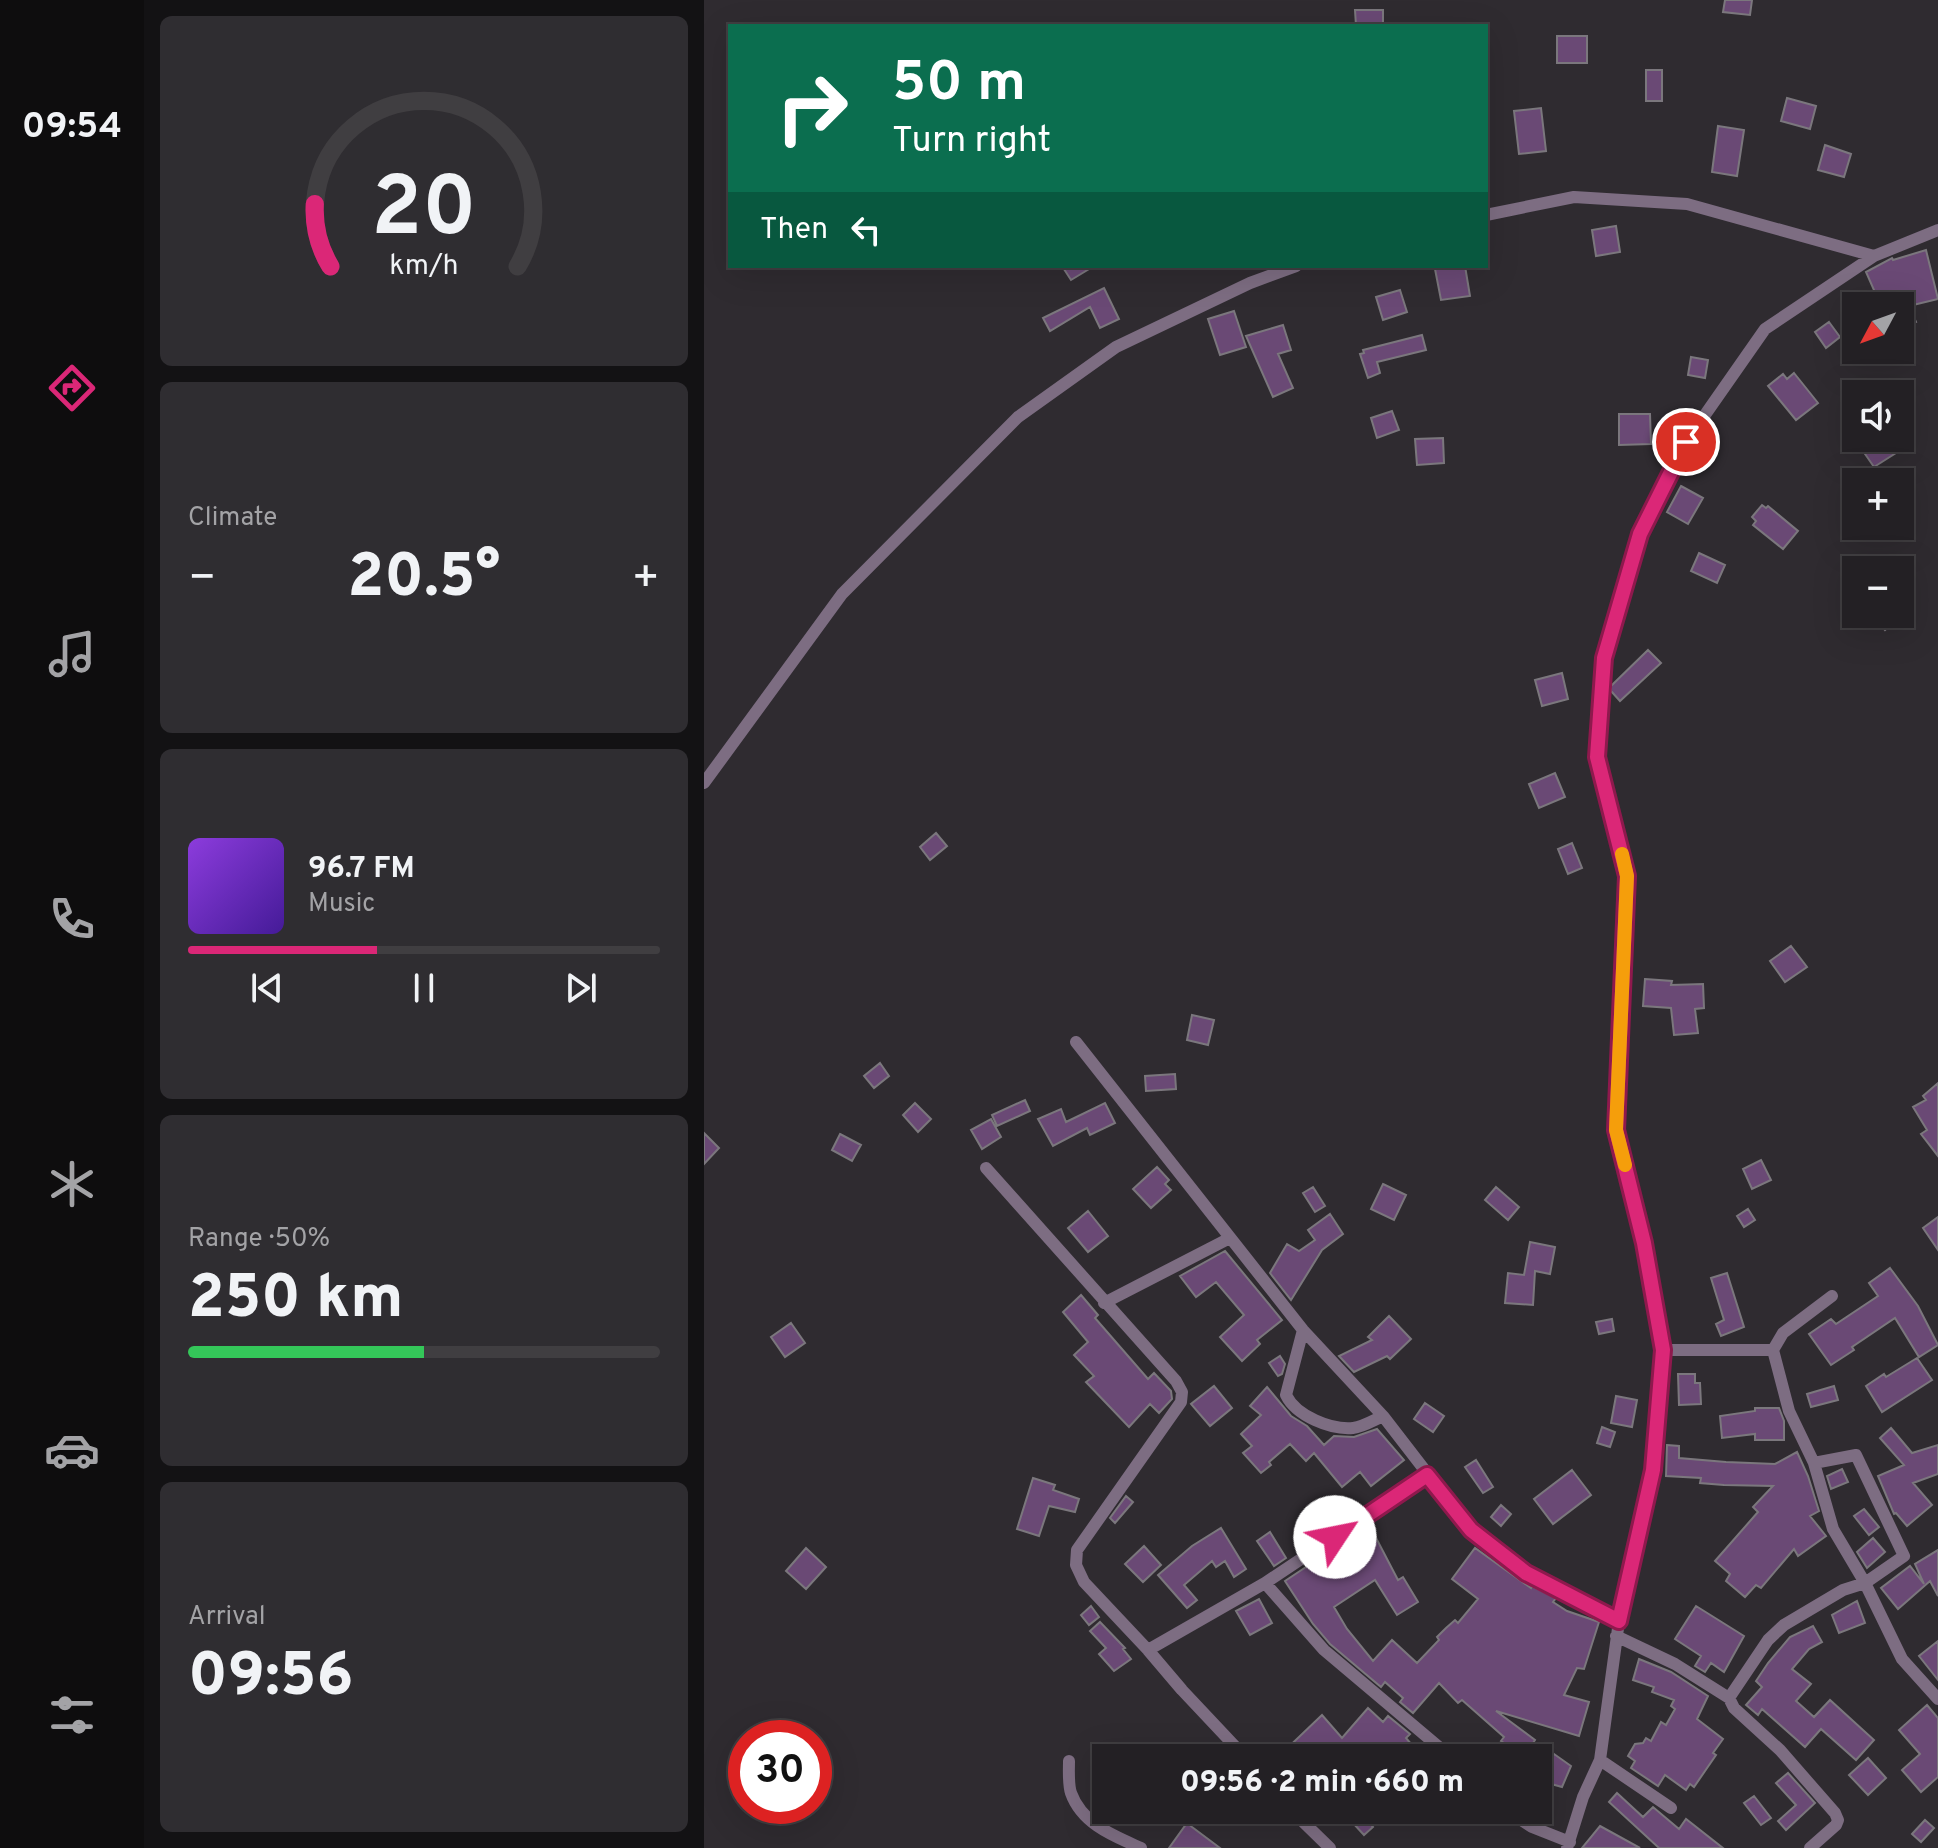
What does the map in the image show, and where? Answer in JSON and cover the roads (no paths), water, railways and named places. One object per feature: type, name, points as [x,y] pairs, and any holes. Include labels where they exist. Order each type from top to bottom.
[{"type":"street","points":[[1488,215],[1574,197],[1687,204],[1874,256]]},
{"type":"street","points":[[1527,1824],[1568,1845],[1583,1797],[1600,1760],[1616,1636],[1653,1470],[1663,1350],[1644,1243],[1616,1130],[1627,876],[1597,757],[1604,658],[1640,534],[1686,442],[1765,329],[1874,256],[1938,230]]},
{"type":"street","points":[[704,783],[842,594],[1018,417],[1116,347],[1250,283],[1291,268]]},
{"type":"street","points":[[1076,1042],[1303,1330],[1383,1416],[1471,1530],[1526,1573],[1619,1621]]},
{"type":"street","points":[[986,1168],[1176,1381],[1182,1392],[1181,1402],[1077,1550],[1076,1565],[1084,1582],[1233,1744]]},
{"type":"street","points":[[1104,1303],[1230,1238]]},
{"type":"street","points":[[1832,1296],[1783,1333],[1773,1350],[1789,1411],[1814,1463],[1833,1529],[1865,1583],[1902,1659],[1938,1699]]},
{"type":"street","points":[[1303,1330],[1286,1395],[1290,1403],[1309,1416],[1341,1427],[1356,1428],[1383,1416]]},
{"type":"street","points":[[1663,1350],[1773,1350]]},
{"type":"street","points":[[1729,1698],[1768,1640],[1784,1625],[1843,1590],[1865,1583],[1904,1556],[1856,1455],[1814,1463]]},
{"type":"street","points":[[1148,1650],[1265,1583],[1427,1475]]},
{"type":"street","points":[[1265,1583],[1324,1650],[1435,1744]]},
{"type":"street","points":[[1616,1636],[1675,1664],[1729,1698],[1734,1708],[1780,1750],[1838,1820],[1810,1848]]},
{"type":"street","points":[[1600,1760],[1671,1808]]},
{"type":"street","points":[[1069,1761],[1071,1792],[1081,1812],[1102,1830],[1141,1848]]},
{"type":"street","points":[[1305,1824],[1330,1848]]}]
